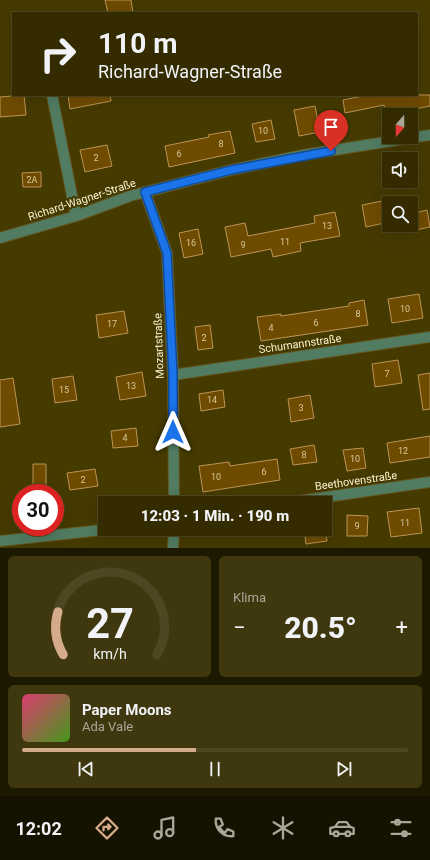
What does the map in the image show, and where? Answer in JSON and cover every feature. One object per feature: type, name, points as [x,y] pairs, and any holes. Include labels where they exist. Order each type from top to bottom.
[{"type":"street","points":[[52,96],[76,216]]},
{"type":"street","name":"Richard-Wagner-Straße","points":[[0,238],[76,216],[145,192],[231,170],[289,158],[430,135]]},
{"type":"street","name":"Mozartstraße","points":[[145,192],[167,253],[173,375],[174,496]]},
{"type":"street","name":"Schumannstraße","points":[[173,375],[430,337]]},
{"type":"street","name":"Beethovenstraße","points":[[332,496],[430,482]]},
{"type":"street","points":[[0,541],[98,530]]},
{"type":"street","points":[[173,548],[174,536]]},
{"type":"building","points":[[105,0],[131,0],[133,12],[108,12]]},
{"type":"building","points":[[430,95],[430,106],[418,108],[385,108],[384,105],[345,113],[343,100],[363,96]]},
{"type":"building","points":[[24,96],[26,115],[0,117],[0,97]]},
{"type":"building","points":[[68,96],[110,96],[111,101],[70,109]]},
{"type":"building","points":[[315,106],[320,132],[299,136],[294,110]]},
{"type":"building","points":[[271,120],[275,139],[256,142],[252,124]]},
{"type":"building","points":[[230,131],[235,153],[169,167],[165,146]]},
{"type":"building","points":[[107,145],[112,166],[85,172],[80,150]]},
{"type":"building","points":[[41,172],[41,187],[23,187],[22,173]]},
{"type":"building","points":[[382,201],[382,224],[366,227],[362,205]]},
{"type":"building","points":[[427,210],[430,227],[418,230],[418,212]]},
{"type":"building","points":[[335,212],[340,236],[300,243],[301,251],[273,257],[271,249],[231,257],[225,227],[245,223],[248,236],[315,223],[314,216]]},
{"type":"building","points":[[198,229],[203,254],[184,258],[179,233]]},
{"type":"building","points":[[419,294],[423,318],[392,323],[388,299]]},
{"type":"building","points":[[364,300],[368,325],[261,341],[257,317],[281,314],[281,316],[349,306],[349,303]]},
{"type":"building","points":[[124,311],[128,333],[99,338],[96,315]]},
{"type":"building","points":[[210,325],[213,348],[198,350],[195,327]]},
{"type":"building","points":[[398,360],[402,383],[375,387],[372,364]]},
{"type":"building","points":[[142,372],[146,396],[120,400],[116,377]]},
{"type":"building","points":[[430,373],[430,409],[423,410],[418,375]]},
{"type":"building","points":[[73,376],[77,400],[55,403],[52,379]]},
{"type":"building","points":[[13,378],[20,424],[0,427],[0,380]]},
{"type":"building","points":[[223,390],[225,407],[201,411],[199,394]]},
{"type":"building","points":[[310,395],[314,418],[291,422],[288,399]]},
{"type":"building","points":[[136,428],[138,446],[113,448],[111,431]]},
{"type":"building","points":[[430,436],[430,457],[390,463],[387,443]]},
{"type":"building","points":[[314,445],[317,462],[293,465],[290,449]]},
{"type":"building","points":[[363,448],[366,468],[347,471],[343,450]]},
{"type":"building","points":[[277,459],[280,480],[203,492],[199,466],[229,462],[230,466]]},
{"type":"building","points":[[33,464],[46,464],[46,484],[33,484]]},
{"type":"building","points":[[95,469],[98,486],[70,490],[67,473]]},
{"type":"building","points":[[419,508],[422,533],[391,537],[387,512]]},
{"type":"building","points":[[347,515],[368,516],[367,536],[347,536]]},
{"type":"building","points":[[305,536],[326,536],[327,541],[306,544]]},
{"type":"route","points":[[173,432],[173,375],[167,253],[145,192],[163,186],[231,170],[303,155],[331,151]]}]
